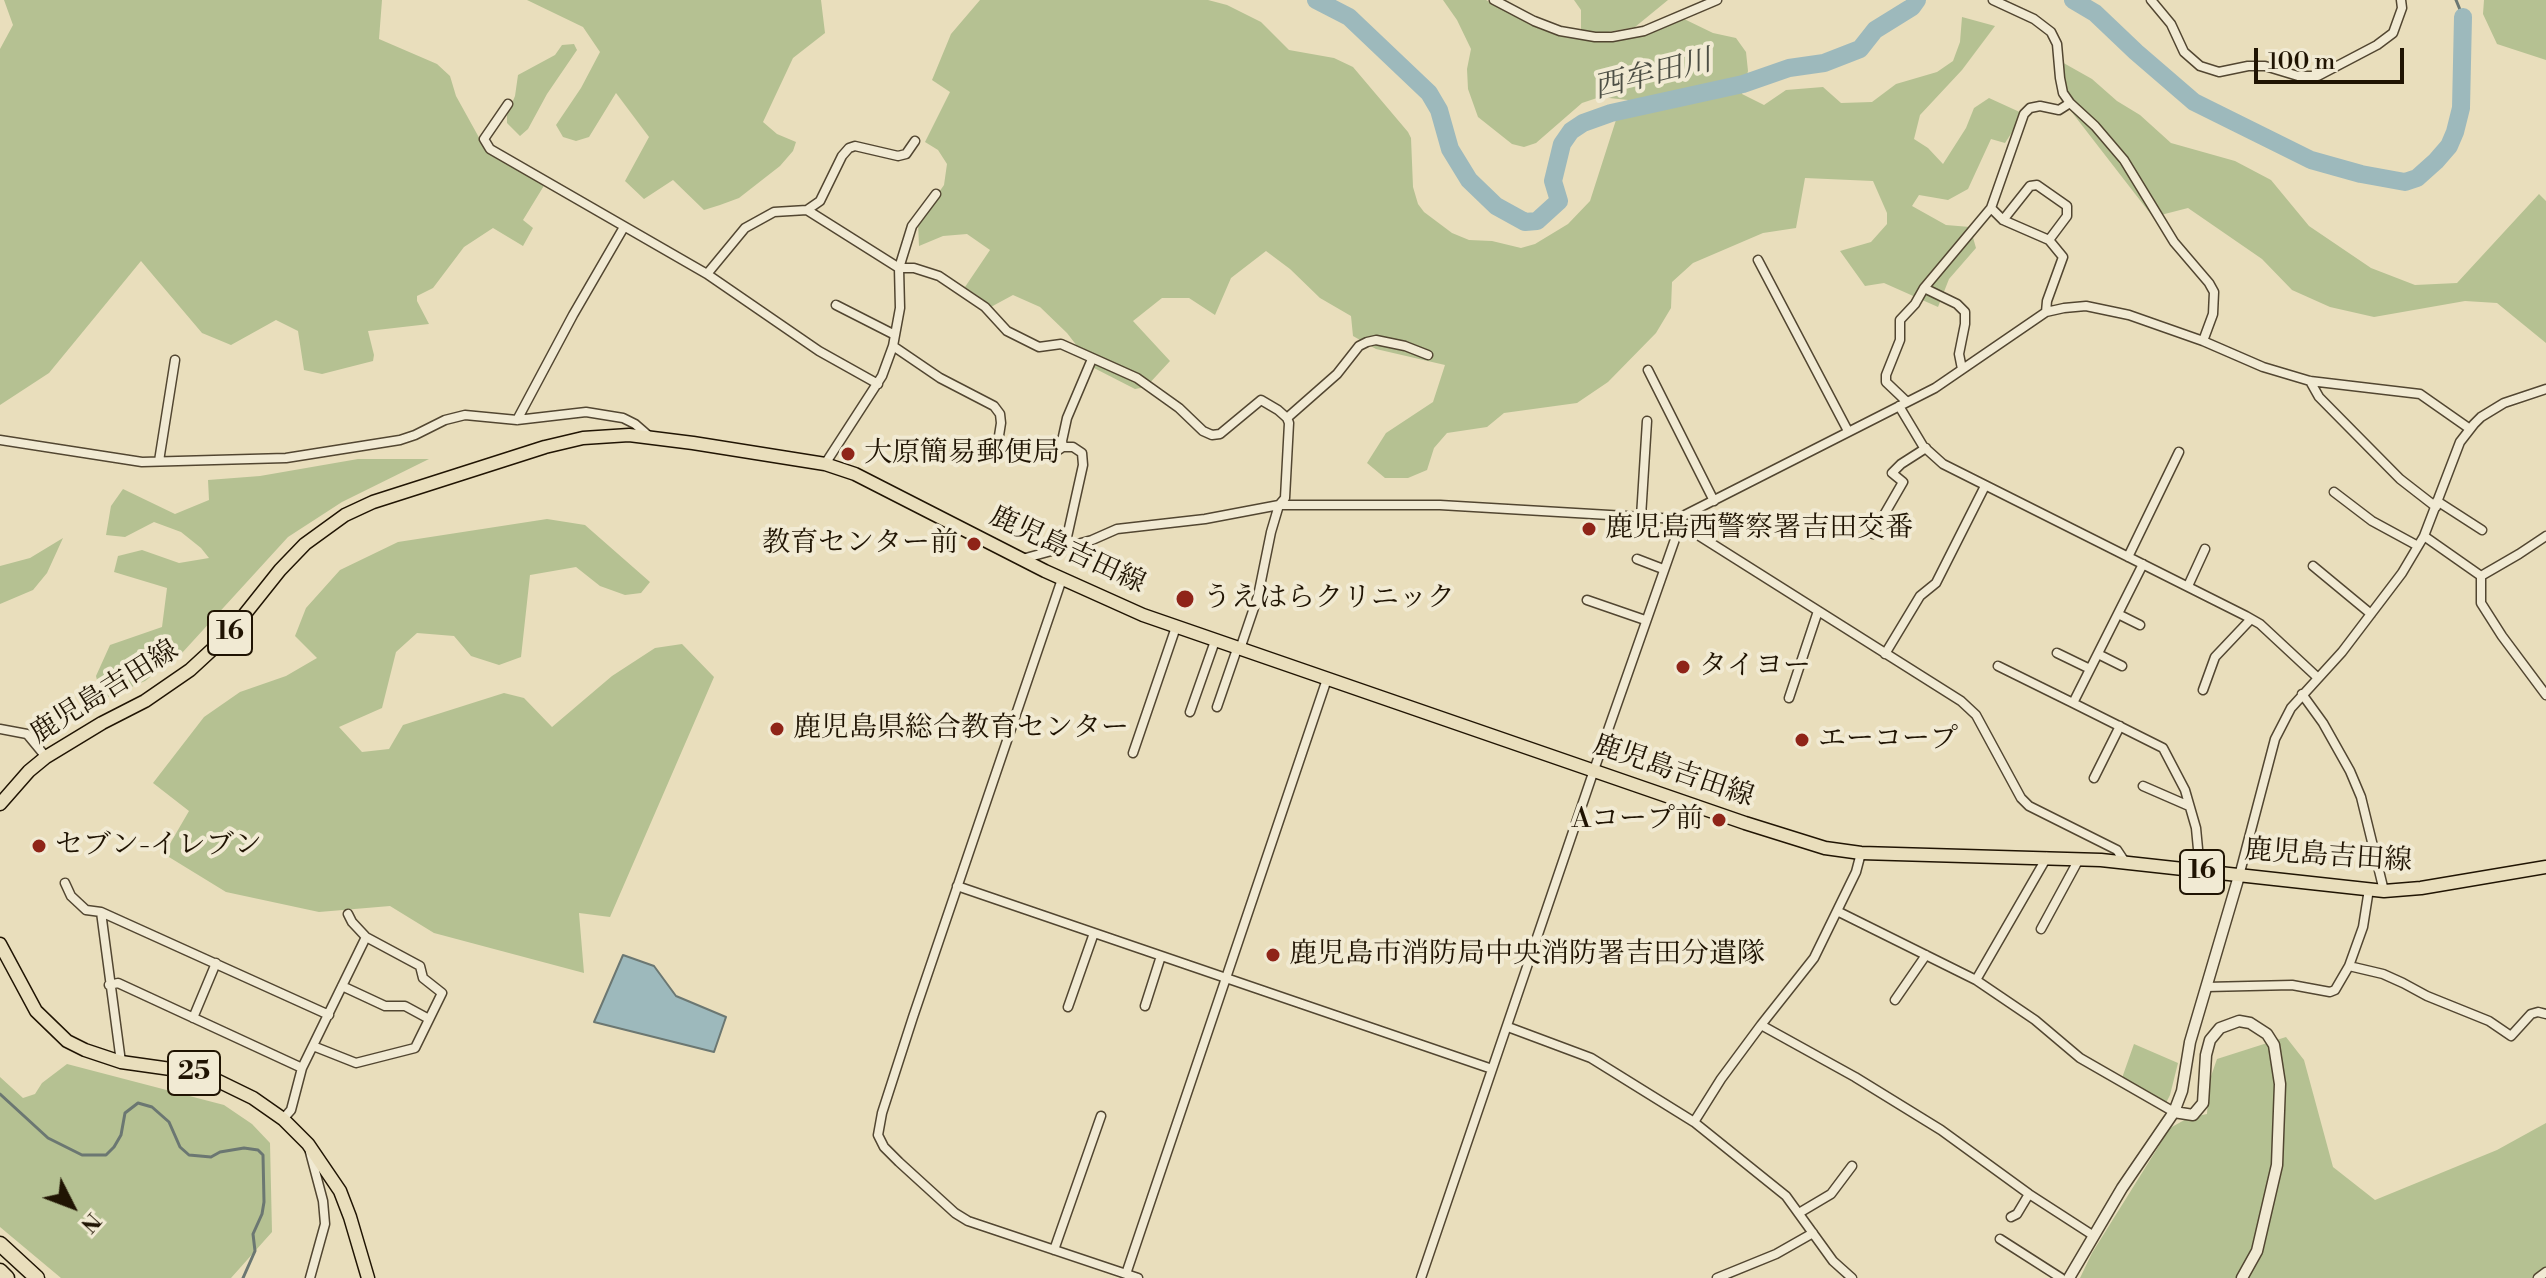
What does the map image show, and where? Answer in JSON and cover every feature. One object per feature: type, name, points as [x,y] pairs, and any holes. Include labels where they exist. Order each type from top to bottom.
[{"type":"highway","points":[[0,1244],[37,1278]]},
{"type":"highway","points":[[0,1271],[7,1278]]},
{"type":"main road","name":"鹿児島吉田線","points":[[0,804],[46,757],[145,701],[190,670],[229,634],[305,544],[345,515],[373,502],[545,447],[593,437],[629,435],[825,464],[878,484],[1062,579],[1176,627],[1802,841],[1861,853],[2125,862],[2384,891],[2421,888],[2546,867]]},
{"type":"main road","name":"25","points":[[0,944],[36,1011],[67,1041],[121,1062],[192,1072],[212,1078],[253,1098],[283,1119],[308,1144],[340,1191],[368,1278]]},
{"type":"street","points":[[1494,0],[1560,31],[1595,37],[1644,31],[1717,0]]},
{"type":"street","points":[[1993,0],[2022,12],[2051,32],[2057,44],[2063,93],[2124,160],[2174,242],[2209,283],[2214,292],[2213,314],[2203,341]]},
{"type":"street","points":[[2151,0],[2171,24],[2184,52],[2200,66],[2219,72],[2265,66],[2298,76],[2318,76],[2377,45],[2393,33],[2402,8],[2401,0]]},
{"type":"street","points":[[2070,103],[2059,110],[2040,106],[2030,108],[2024,114],[1991,208],[1900,320],[1900,340],[1886,382],[1903,404],[1926,448],[1943,464],[2260,624],[2317,677]]},
{"type":"street","points":[[508,104],[484,139],[490,149],[707,274],[819,351],[878,384]]},
{"type":"street","points":[[707,274],[745,228],[774,212],[815,207],[849,148],[855,146],[898,156],[906,154],[915,141]]},
{"type":"street","points":[[2003,220],[2030,186],[2037,185],[2067,206],[2067,216],[2049,240]]},
{"type":"street","points":[[825,464],[878,384],[893,346],[900,308],[899,268],[912,226],[936,194]]},
{"type":"street","points":[[1991,208],[2003,220],[2049,240],[2063,257],[2046,312]]},
{"type":"street","points":[[807,210],[899,268],[914,268],[939,276],[985,307],[1007,331],[1039,347],[1061,344],[1137,378],[1212,435],[1220,434],[1261,400],[1287,418]]},
{"type":"street","points":[[517,420],[624,227]]},
{"type":"street","points":[[1758,260],[1848,431]]},
{"type":"street","points":[[1924,288],[1957,304],[1965,312],[1959,354],[1962,369]]},
{"type":"street","points":[[836,305],[895,335]]},
{"type":"street","points":[[1421,1278],[1679,522],[1935,388],[2046,312],[2086,306],[2129,315],[2203,341],[2263,367],[2310,381],[2420,394],[2470,429]]},
{"type":"street","points":[[1217,707],[1258,596],[1271,532],[1279,505],[1285,498],[1287,418],[1337,374],[1359,346],[1367,342],[1376,340],[1405,346],[1428,355]]},
{"type":"street","points":[[893,346],[940,378],[994,406],[1000,414],[998,442],[1010,450],[1031,455],[1051,455],[1063,447],[1073,447],[1082,453],[1083,465],[1065,546]]},
{"type":"street","points":[[1063,447],[1067,418],[1092,359]]},
{"type":"street","points":[[159,461],[175,360]]},
{"type":"street","points":[[1648,370],[1714,501]]},
{"type":"street","points":[[2310,381],[2319,397],[2400,479],[2482,530]]},
{"type":"street","points":[[2069,1278],[2141,1158],[2174,1112],[2182,1091],[2190,1042],[2275,739],[2283,720],[2302,694],[2342,652],[2418,546],[2453,456],[2470,429],[2481,417],[2504,403],[2546,389]]},
{"type":"street","points":[[0,440],[142,462],[286,458],[400,440],[445,420],[465,415],[517,420],[586,412],[613,415],[635,424],[650,437]]},
{"type":"street","points":[[1641,517],[1647,421]]},
{"type":"street","points":[[1873,534],[1903,482],[1892,473],[1926,448]]},
{"type":"street","points":[[2128,557],[2179,452]]},
{"type":"street","points":[[1885,654],[1920,596],[1936,583],[1985,486]]},
{"type":"street","points":[[2334,492],[2372,521],[2418,546]]},
{"type":"street","points":[[1021,559],[1092,540],[1117,529],[1205,519],[1279,505],[1440,505],[1679,522],[1961,701],[1976,715],[2021,798],[2029,806],[2117,850],[2125,862]]},
{"type":"street","points":[[2424,536],[2481,576]]},
{"type":"street","points":[[2481,576],[2546,536]]},
{"type":"street","points":[[2188,586],[2205,549]]},
{"type":"street","points":[[1637,559],[1663,569]]},
{"type":"street","points":[[2073,703],[2143,564]]},
{"type":"street","points":[[2313,566],[2371,614]]},
{"type":"street","points":[[2481,576],[2481,603],[2546,695]]},
{"type":"street","points":[[1062,579],[957,886],[882,1113],[878,1135],[884,1147],[955,1213],[979,1225],[1131,1276],[1226,978],[1327,679]]},
{"type":"street","points":[[1587,600],[1645,620]]},
{"type":"street","points":[[1789,698],[1818,611]]},
{"type":"street","points":[[2118,614],[2140,625]]},
{"type":"street","points":[[2203,690],[2215,657],[2251,619]]},
{"type":"street","points":[[1133,753],[1176,627]]},
{"type":"street","points":[[1190,712],[1215,641]]},
{"type":"street","points":[[2057,653],[2090,669]]},
{"type":"street","points":[[2098,654],[2122,666]]},
{"type":"street","points":[[1998,666],[2163,748],[2185,790],[2196,828],[2196,872]]},
{"type":"street","points":[[2302,694],[2323,723],[2361,797],[2384,891]]},
{"type":"street","points":[[2094,778],[2120,726]]},
{"type":"street","points":[[0,729],[27,734],[46,757]]},
{"type":"street","points":[[2143,786],[2189,806]]},
{"type":"street","points":[[1694,1122],[1721,1079],[1814,958],[1839,912],[1861,853]]},
{"type":"street","points":[[1976,980],[2047,857]]},
{"type":"street","points":[[2041,929],[2079,859]]},
{"type":"street","points":[[65,883],[71,896],[86,910],[101,912],[329,1015]]},
{"type":"street","points":[[957,886],[1492,1069]]},
{"type":"street","points":[[2206,987],[2292,985],[2330,992],[2335,990],[2349,966],[2363,927],[2369,889]]},
{"type":"street","points":[[101,912],[121,1062]]},
{"type":"street","points":[[1839,912],[1976,980],[2035,1020],[2080,1058],[2174,1112],[2193,1115],[2203,1103],[2206,1055],[2210,1040],[2220,1028],[2239,1021],[2250,1023],[2267,1034],[2274,1045],[2280,1084],[2277,1165],[2257,1251],[2242,1278]]},
{"type":"street","points":[[313,1046],[356,1063],[415,1048],[442,993],[423,978],[420,966],[366,937],[348,914]]},
{"type":"street","points":[[1068,1007],[1094,933]]},
{"type":"street","points":[[283,1119],[291,1110],[302,1068],[366,937]]},
{"type":"street","points":[[1895,1000],[1926,955]]},
{"type":"street","points":[[1145,1006],[1161,956]]},
{"type":"street","points":[[193,1018],[216,963]]},
{"type":"street","points":[[2349,966],[2383,974],[2489,1021],[2511,1036],[2531,1014],[2546,1014]]},
{"type":"street","points":[[109,985],[118,983],[302,1068]]},
{"type":"street","points":[[342,986],[385,1006],[405,1006],[429,1019]]},
{"type":"street","points":[[1761,1025],[1941,1130],[2029,1194],[2094,1236]]},
{"type":"street","points":[[1508,1027],[1591,1058],[1694,1122],[1786,1196],[1833,1261],[1852,1278]]},
{"type":"street","points":[[1054,1250],[1101,1116]]},
{"type":"street","points":[[308,1144],[323,1201],[325,1224],[310,1278]]},
{"type":"street","points":[[1799,1213],[1826,1198],[1852,1166]]},
{"type":"street","points":[[2011,1217],[2017,1214],[2029,1194]]},
{"type":"street","points":[[1717,1278],[1776,1254],[1813,1233]]},
{"type":"street","points":[[2000,1239],[2061,1278]]},
{"type":"street","points":[[2538,1278],[2546,1272]]},
{"type":"green space","points":[[4,0],[382,0],[379,39],[437,64],[450,76],[456,96],[487,152],[545,184],[523,220],[533,228],[523,246],[493,228],[464,247],[433,288],[417,296],[429,324],[368,331],[373,361],[322,374],[304,370],[298,331],[276,320],[231,345],[202,333],[141,261],[49,373],[0,405],[0,49],[13,25]]},
{"type":"green space","points":[[527,0],[821,0],[825,33],[793,58],[763,122],[777,134],[796,142],[793,151],[780,166],[739,198],[720,205],[704,210],[673,180],[644,199],[625,181],[649,137],[616,93],[589,137],[576,141],[563,137],[556,125],[600,52],[583,27]]},
{"type":"green space","points":[[980,0],[1208,0],[1227,5],[1261,22],[1289,50],[1334,58],[1353,67],[1411,138],[1413,187],[1424,212],[1452,233],[1469,240],[1492,241],[1521,248],[1535,244],[1568,224],[1590,201],[1616,120],[1628,100],[1600,97],[1582,103],[1536,143],[1524,147],[1512,144],[1478,117],[1468,89],[1467,69],[1471,49],[1443,0],[1486,0],[1540,29],[1564,37],[1603,42],[1640,36],[1682,18],[1713,33],[1736,38],[1746,52],[1748,71],[1742,94],[1764,105],[1786,90],[1823,87],[1841,103],[1872,102],[1896,84],[1937,72],[1953,61],[1960,42],[1962,17],[1995,26],[1962,70],[1920,115],[1914,139],[1943,164],[1966,128],[1974,108],[1989,98],[2024,114],[2005,143],[1991,139],[1968,189],[1948,200],[1919,195],[1912,206],[1946,225],[1970,227],[1976,248],[1949,279],[1938,307],[1884,283],[1865,286],[1840,251],[1871,242],[1887,224],[1887,213],[1873,181],[1805,178],[1796,228],[1763,233],[1693,263],[1672,282],[1671,308],[1656,333],[1608,382],[1577,403],[1504,413],[1487,427],[1447,433],[1434,448],[1427,470],[1408,478],[1385,478],[1367,463],[1386,433],[1433,402],[1445,365],[1376,349],[1353,336],[1351,316],[1320,298],[1266,251],[1231,278],[1215,315],[1189,298],[1162,298],[1133,321],[1170,361],[1146,387],[1135,389],[1094,368],[1067,333],[1040,307],[1013,295],[989,308],[965,287],[990,250],[967,234],[943,236],[919,246],[918,222],[944,185],[947,164],[938,150],[925,142],[950,92],[932,80],[951,34]]},
{"type":"green space","points":[[1574,0],[1668,0],[1635,27],[1608,32],[1581,32],[1581,10]]},
{"type":"green space","points":[[2484,0],[2546,0],[2546,60],[2497,44],[2483,14]]},
{"type":"green space","points":[[574,44],[577,50],[528,129],[520,136],[507,123],[518,75],[555,55],[562,45]]},
{"type":"green space","points":[[2060,61],[2092,79],[2171,143],[2235,161],[2271,180],[2309,226],[2371,268],[2415,285],[2457,283],[2539,194],[2546,201],[2546,343],[2497,303],[2465,301],[2374,317],[2330,307],[2292,290],[2262,259],[2188,208],[2153,217],[2067,106]]},
{"type":"green space","points":[[358,459],[429,459],[342,502],[288,537],[182,653],[145,681],[102,700],[96,676],[110,645],[162,627],[167,588],[114,572],[118,556],[142,550],[179,563],[209,558],[181,532],[154,522],[125,537],[106,535],[111,506],[123,489],[175,514],[209,500],[208,480],[260,476]]},
{"type":"green space","points":[[547,519],[585,525],[650,582],[641,593],[625,595],[600,586],[576,567],[530,575],[521,657],[499,665],[471,656],[454,636],[417,633],[396,652],[382,708],[339,727],[362,752],[389,749],[403,725],[504,693],[524,698],[552,727],[612,676],[655,648],[682,644],[714,677],[610,917],[579,913],[584,973],[434,933],[390,906],[319,912],[226,892],[164,854],[189,811],[153,783],[204,717],[240,692],[286,676],[317,658],[295,636],[306,608],[340,570],[398,542]]},
{"type":"green space","points":[[63,538],[47,573],[33,590],[0,604],[0,566],[30,558]]},
{"type":"green space","points":[[2286,1037],[2304,1060],[2333,1167],[2375,1200],[2497,1150],[2546,1123],[2546,1278],[2080,1278],[2092,1253],[2170,1128],[2188,1118],[2207,1114],[2209,1082],[2217,1059]]},
{"type":"green space","points":[[2134,1044],[2178,1063],[2166,1103],[2122,1078]]},
{"type":"green space","points":[[67,1064],[224,1105],[252,1124],[270,1143],[272,1232],[231,1278],[61,1278],[0,1227],[0,1077],[23,1098],[35,1094],[42,1083]]},
{"type":"water","points":[[623,955],[654,966],[676,996],[726,1017],[714,1052],[594,1022]]},
{"type":"waterway","name":"西牟田川","points":[[1316,0],[1349,17],[1429,93],[1439,110],[1450,149],[1469,180],[1496,206],[1525,222],[1537,221],[1559,201],[1553,181],[1562,144],[1571,131],[1583,123],[1611,113],[1743,84],[1789,68],[1824,63],[1860,49],[1875,30],[1912,7],[1917,0]]},
{"type":"waterway","name":"西牟田川","points":[[2073,0],[2095,13],[2194,102],[2311,160],[2405,182],[2417,178],[2436,161],[2449,146],[2455,132],[2461,108],[2463,17]]},
{"type":"waterway","points":[[2456,0],[2463,17]]},
{"type":"waterway","points":[[0,1094],[48,1138],[82,1155],[106,1155],[121,1135],[125,1113],[138,1103],[152,1107],[169,1122],[180,1147],[189,1155],[211,1157],[220,1152],[244,1148],[258,1150],[263,1155],[264,1202],[253,1234],[255,1251],[243,1278]]},
{"type":"place","name":"大原簡易郵便局","points":[[848,454]]},
{"type":"place","name":"鹿児島西警察署吉田交番","points":[[1589,529]]},
{"type":"place","name":"教育センター前","points":[[974,544]]},
{"type":"place","name":"うえはらクリニック","points":[[1185,599]]},
{"type":"place","name":"タイヨー","points":[[1683,667]]},
{"type":"place","name":"鹿児島県総合教育センター","points":[[777,729]]},
{"type":"place","name":"エーコープ","points":[[1802,740]]},
{"type":"place","name":"Aコープ前","points":[[1719,820]]},
{"type":"place","name":"セブン-イレブン","points":[[39,846]]},
{"type":"place","name":"鹿児島市消防局中央消防署吉田分遣隊","points":[[1273,955]]}]
